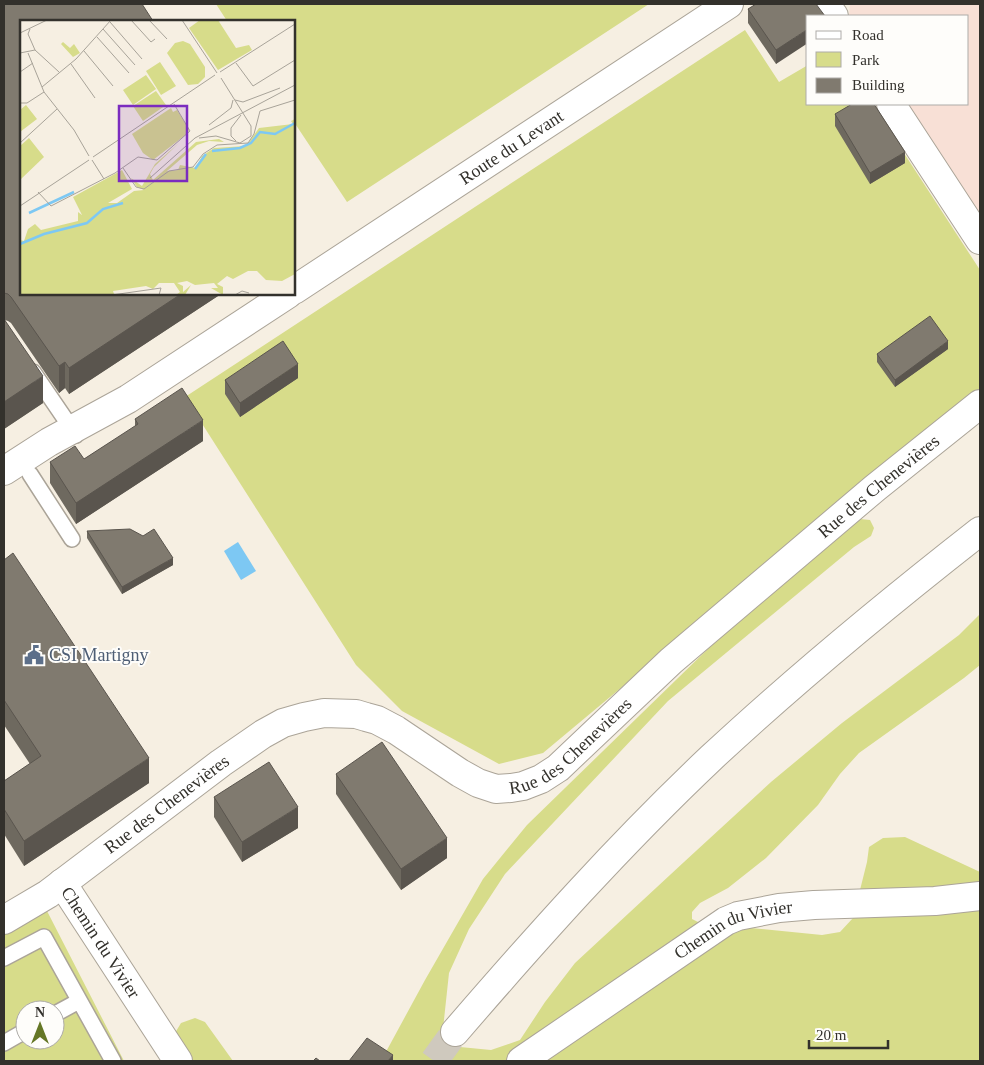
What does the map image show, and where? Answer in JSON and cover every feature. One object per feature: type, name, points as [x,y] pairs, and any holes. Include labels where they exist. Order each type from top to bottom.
[{"type":"main road","name":"Route du Levant","points":[[295,289],[729,4]]},
{"type":"main road","points":[[825,4],[833,15]]},
{"type":"main road","points":[[892,105],[980,240]]},
{"type":"main road","points":[[4,489],[30,474],[75,434],[286,295]]},
{"type":"main road","name":"Rue des Chenevières","points":[[62,883],[213,769],[263,734],[283,722],[304,717],[324,713],[339,713],[356,714],[377,720],[396,730],[460,773],[489,788],[523,786],[541,779],[558,768],[671,661],[875,488],[980,404]]},
{"type":"main road","points":[[4,471],[24,457],[75,434]]},
{"type":"main road","points":[[918,580],[980,521]]},
{"type":"main road","points":[[455,1032],[586,884],[710,759],[777,698],[918,580],[980,531]]},
{"type":"main road","points":[[918,580],[980,545]]},
{"type":"main road","name":"Chemin du Vivier","points":[[4,920],[42,898],[62,883],[178,1061]]},
{"type":"main road","name":"Chemin du Vivier","points":[[521,1061],[726,921],[738,916],[779,908],[814,905],[935,901],[980,896]]},
{"type":"lane","points":[[25,360],[75,434]]},
{"type":"lane","points":[[30,474],[72,539]]},
{"type":"lane","points":[[4,958],[44,936],[111,1060]]},
{"type":"lane","points":[[65,1008],[79,1000]]},
{"type":"lane","points":[[4,1043],[15,1037]]},
{"type":"shaded area","points":[[850,4],[980,4],[980,217],[906,105],[969,105],[969,15],[849,15]]},
{"type":"green space","points":[[216,4],[649,4],[347,202],[295,124],[295,20],[226,20]]},
{"type":"green space","points":[[745,30],[779,82],[806,66],[806,105],[873,105],[980,270],[980,388],[543,753],[499,764],[402,711],[356,665],[185,397]]},
{"type":"green space","points":[[860,519],[870,520],[874,528],[871,536],[854,547],[668,701],[505,874],[469,929],[449,973],[443,1029],[449,1039],[460,1047],[491,1050],[520,1040],[545,1002],[575,963],[684,862],[771,782],[842,723],[959,635],[980,614],[980,665],[859,753],[840,774],[818,805],[766,858],[728,888],[700,903],[692,912],[692,919],[700,923],[822,935],[840,932],[853,918],[869,847],[883,838],[905,837],[980,872],[980,1061],[381,1061],[483,879],[527,825],[715,642],[808,558],[849,524]]},
{"type":"green space","points":[[47,911],[124,1061],[4,1061],[4,934]]},
{"type":"green space","points":[[195,1018],[205,1022],[233,1061],[188,1061],[175,1033],[181,1023]]},
{"type":"water","points":[[238,542],[256,571],[241,580],[224,551]]},
{"type":"building","points":[[4,4],[142,4],[152,20],[20,20],[20,295],[179,295],[69,368],[65,362],[59,366],[11,297],[4,293]]},
{"type":"building","points":[[756,4],[816,4],[824,15],[806,15],[806,30],[776,50],[748,9]]},
{"type":"building","points":[[850,105],[875,105],[905,152],[870,173],[835,114]]},
{"type":"building","points":[[930,316],[948,341],[895,380],[877,354]]},
{"type":"building","points":[[4,319],[43,376],[4,402]]},
{"type":"building","points":[[283,341],[298,364],[240,403],[225,380]]},
{"type":"building","points":[[182,388],[203,420],[76,503],[50,462],[75,446],[84,459],[138,424],[135,419]]},
{"type":"building","points":[[130,529],[143,536],[154,529],[173,558],[122,587],[87,531]]},
{"type":"building","name":"CSI Martigny","points":[[13,553],[149,758],[24,841],[4,809],[4,781],[41,756],[4,700],[4,560]]},
{"type":"building","points":[[382,742],[447,838],[401,869],[336,774]]},
{"type":"building","points":[[269,762],[298,807],[242,842],[214,797]]},
{"type":"building","points":[[367,1038],[393,1055],[388,1061],[349,1061]]},
{"type":"tunnel","points":[[434,1061],[455,1032]]},
{"type":"place","name":"CSI Martigny","points":[[34,655]]}]
